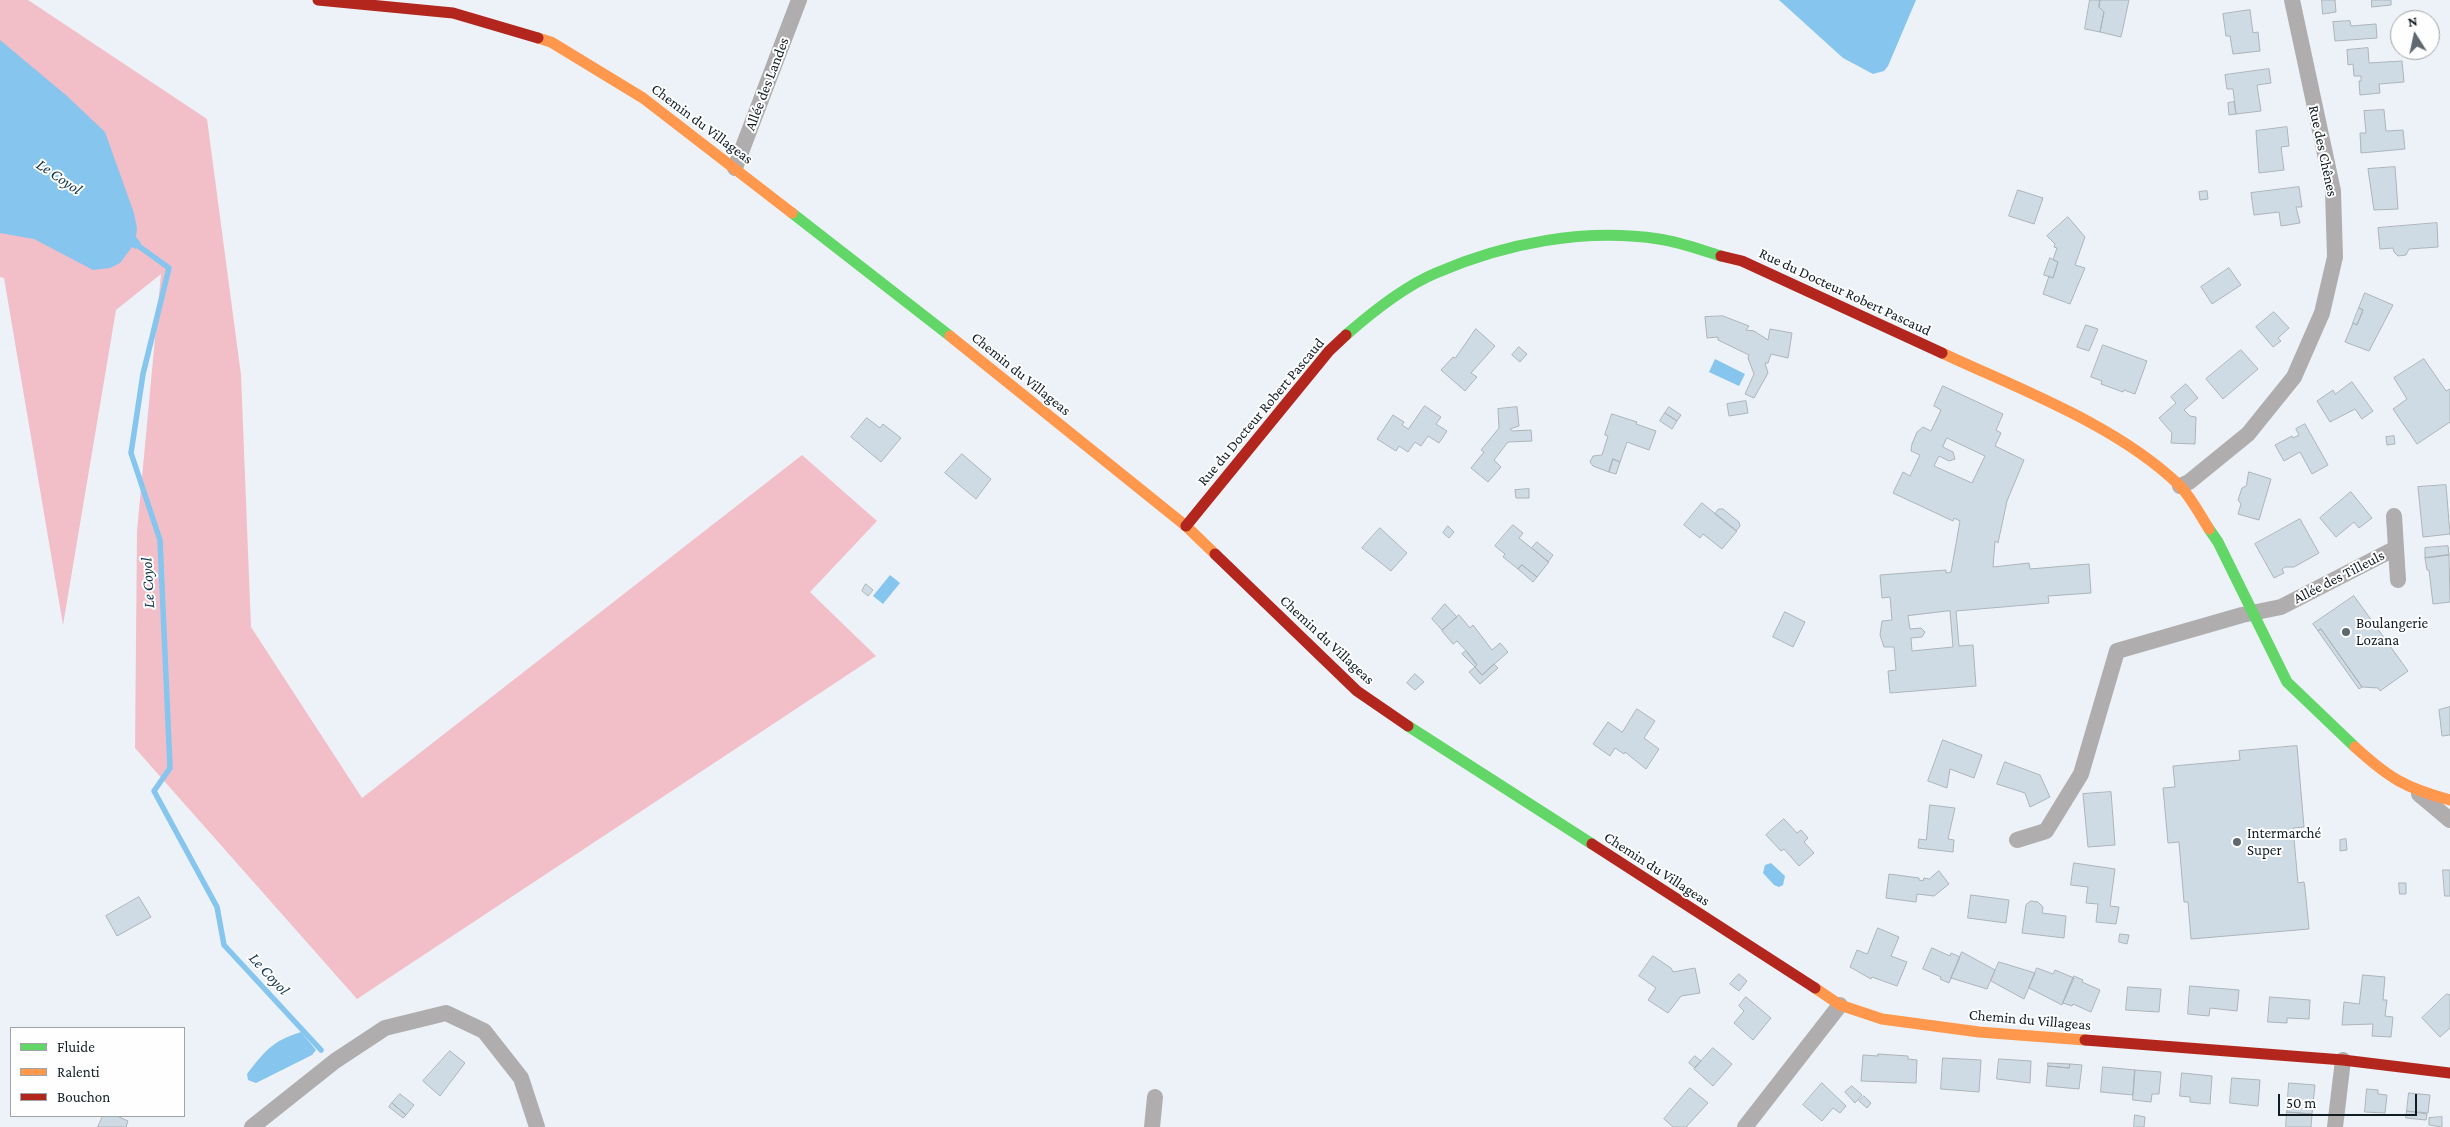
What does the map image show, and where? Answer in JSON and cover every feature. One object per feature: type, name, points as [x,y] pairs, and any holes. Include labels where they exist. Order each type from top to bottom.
[{"type":"street","name":"Chemin du Villageas","points":[[318,0],[453,13],[552,42],[643,98],[736,168],[934,323],[1186,526],[1357,691],[1461,762],[1648,880],[1840,1005],[1882,1019],[1979,1032],[2343,1060],[2450,1073]]},
{"type":"street","name":"Allée des Landes","points":[[736,168],[799,0]]},
{"type":"street","name":"Rue des Chênes","points":[[2180,486],[2189,482],[2248,434],[2294,377],[2322,312],[2334,257],[2333,191],[2292,0]]},
{"type":"street","name":"Rue du Docteur Robert Pascaud","points":[[1186,526],[1329,351],[1374,311],[1435,273],[1512,247],[1582,234],[1659,239],[1742,260],[2058,406],[2119,440],[2180,486],[2218,542],[2287,682],[2357,749],[2397,782],[2416,791],[2450,800]]},
{"type":"street","name":"Allée des Tilleuls","points":[[2017,840],[2046,831],[2081,774],[2117,652],[2251,612],[2281,607],[2396,548],[2394,516]]},
{"type":"street","points":[[2396,548],[2398,580]]},
{"type":"street","points":[[2416,791],[2450,820]]},
{"type":"street","points":[[1747,1126],[1840,1005]]},
{"type":"street","points":[[252,1127],[334,1061],[385,1028],[446,1014],[484,1031],[521,1078],[537,1127]]},
{"type":"street","points":[[2335,1127],[2343,1060]]},
{"type":"street","points":[[1152,1127],[1155,1097]]},
{"type":"shaded area","points":[[0,0],[28,0],[207,119],[241,375],[251,627],[362,798],[802,455],[877,521],[810,592],[876,656],[357,999],[135,748],[137,531],[161,274],[116,310],[63,625],[4,278],[0,277]]},
{"type":"water","points":[[1779,0],[1916,0],[1888,66],[1884,71],[1873,74],[1843,58]]},
{"type":"water","points":[[0,40],[67,96],[105,132],[134,213],[137,228],[136,237],[141,243],[136,249],[132,247],[120,263],[110,268],[93,270],[34,239],[0,233]]},
{"type":"water","points":[[1715,359],[1745,374],[1739,386],[1709,372]]},
{"type":"water","points":[[890,575],[900,583],[883,604],[873,596]]},
{"type":"water","points":[[1771,863],[1785,876],[1783,885],[1779,887],[1774,885],[1763,873],[1765,865]]},
{"type":"water","points":[[301,1032],[316,1050],[312,1055],[256,1083],[248,1080],[247,1074],[270,1048],[283,1039]]},
{"type":"building","points":[[2090,0],[2100,0],[2099,7],[2104,12],[2100,32],[2085,29]]},
{"type":"building","points":[[2100,0],[2129,0],[2121,37],[2100,32],[2104,12],[2099,7]]},
{"type":"building","points":[[2322,0],[2335,0],[2336,12],[2323,14]]},
{"type":"building","points":[[2372,0],[2391,0],[2391,5],[2372,7]]},
{"type":"building","points":[[2250,10],[2253,33],[2258,32],[2260,51],[2233,54],[2230,36],[2226,36],[2223,14]]},
{"type":"building","points":[[2350,21],[2351,26],[2376,24],[2377,38],[2335,41],[2333,22]]},
{"type":"building","points":[[2368,48],[2369,63],[2402,61],[2404,82],[2379,84],[2380,93],[2360,95],[2359,81],[2361,81],[2361,76],[2354,76],[2353,64],[2348,65],[2347,50]]},
{"type":"building","points":[[2269,69],[2271,83],[2257,85],[2261,111],[2236,114],[2233,89],[2227,89],[2225,75]]},
{"type":"building","points":[[2234,102],[2236,114],[2229,115],[2228,103]]},
{"type":"building","points":[[2384,110],[2386,131],[2403,130],[2405,149],[2361,153],[2360,133],[2366,133],[2364,111]]},
{"type":"building","points":[[2287,127],[2289,146],[2281,147],[2284,170],[2259,173],[2256,131]]},
{"type":"building","points":[[2395,167],[2398,209],[2374,210],[2368,169]]},
{"type":"building","points":[[2299,187],[2302,207],[2296,207],[2300,223],[2281,226],[2279,212],[2254,215],[2251,193]]},
{"type":"building","points":[[2018,190],[2043,198],[2034,224],[2009,216]]},
{"type":"building","points":[[2207,191],[2208,199],[2200,200],[2199,192]]},
{"type":"building","points":[[2068,217],[2085,237],[2075,265],[2085,268],[2070,304],[2043,294],[2049,276],[2053,278],[2058,262],[2053,260],[2057,248],[2054,247],[2055,244],[2047,236]]},
{"type":"building","points":[[2437,223],[2438,247],[2409,249],[2406,255],[2398,256],[2393,248],[2380,249],[2378,228]]},
{"type":"building","points":[[2050,258],[2058,262],[2053,278],[2044,275]]},
{"type":"building","points":[[2229,268],[2241,285],[2212,304],[2201,287]]},
{"type":"building","points":[[2365,293],[2393,305],[2369,351],[2345,342],[2353,323],[2357,325],[2363,310],[2359,308]]},
{"type":"building","points":[[2359,308],[2363,310],[2357,325],[2353,323]]},
{"type":"building","points":[[2274,312],[2289,328],[2278,338],[2281,341],[2273,347],[2256,327]]},
{"type":"building","points":[[1723,316],[1749,326],[1746,330],[1754,331],[1768,340],[1770,329],[1792,333],[1788,358],[1771,354],[1768,363],[1765,363],[1768,373],[1754,398],[1745,394],[1754,374],[1748,358],[1749,355],[1718,340],[1718,337],[1707,338],[1705,317]]},
{"type":"building","points":[[2086,325],[2098,329],[2089,351],[2077,347]]},
{"type":"building","points":[[1476,329],[1495,346],[1471,373],[1477,377],[1465,391],[1441,370],[1453,357],[1455,358]]},
{"type":"building","points":[[2103,345],[2147,361],[2135,394],[2101,384],[2102,381],[2091,377]]},
{"type":"building","points":[[1519,347],[1527,354],[1520,362],[1512,355]]},
{"type":"building","points":[[2241,350],[2258,369],[2223,399],[2206,379]]},
{"type":"building","points":[[2424,359],[2446,391],[2450,389],[2450,422],[2417,444],[2393,409],[2407,399],[2394,378]]},
{"type":"building","points":[[2352,382],[2373,411],[2362,419],[2355,409],[2330,422],[2317,401],[2333,390],[2335,394]]},
{"type":"building","points":[[2186,384],[2198,398],[2184,410],[2190,416],[2196,417],[2195,444],[2171,443],[2172,433],[2159,418],[2176,403],[2171,397]]},
{"type":"building","points":[[1943,386],[2003,414],[1996,430],[2001,433],[1995,446],[2024,460],[2007,501],[1998,543],[1995,541],[1993,567],[2029,563],[2030,569],[2089,564],[2091,593],[2048,596],[2049,603],[1956,611],[1959,646],[1973,645],[1976,686],[1890,693],[1888,671],[1896,670],[1894,647],[1884,647],[1880,635],[1882,621],[1892,620],[1890,597],[1882,598],[1880,575],[1946,570],[1946,573],[1951,572],[1960,521],[1954,518],[1953,521],[1893,493],[1903,472],[1910,476],[1920,455],[1911,451],[1912,444],[1917,432],[1923,427],[1931,431],[1941,410],[1934,406]],"holes":[[[1947,438],[1985,456],[1972,483],[1934,466],[1939,456],[1949,461],[1955,459],[1953,452],[1943,447]],[[1950,611],[1953,647],[1912,651],[1911,638],[1922,637],[1925,632],[1921,628],[1910,629],[1908,616]]]},
{"type":"building","points":[[1746,401],[1748,413],[1729,416],[1727,404]]},
{"type":"building","points":[[1425,406],[1441,417],[1436,424],[1447,431],[1439,443],[1428,436],[1421,446],[1415,442],[1408,452],[1399,446],[1396,451],[1377,439],[1393,415],[1404,422],[1402,425],[1408,429]]},
{"type":"building","points":[[1517,407],[1519,426],[1510,429],[1512,431],[1531,430],[1532,441],[1508,442],[1494,460],[1501,467],[1488,482],[1471,468],[1484,452],[1481,450],[1499,428],[1498,409]]},
{"type":"building","points":[[1669,407],[1681,415],[1677,421],[1665,413]]},
{"type":"building","points":[[1665,413],[1677,421],[1672,429],[1660,421]]},
{"type":"building","points":[[1612,414],[1637,422],[1636,424],[1656,431],[1649,450],[1627,442],[1620,462],[1613,459],[1609,472],[1593,466],[1590,462],[1593,456],[1602,455],[1608,436],[1605,435]]},
{"type":"building","points":[[867,418],[880,428],[883,424],[901,438],[881,462],[851,437]]},
{"type":"building","points":[[2305,424],[2328,465],[2312,474],[2300,452],[2284,461],[2275,445],[2292,436],[2293,438],[2299,435],[2296,429]]},
{"type":"building","points":[[2394,436],[2395,444],[2387,445],[2386,437]]},
{"type":"building","points":[[962,454],[991,479],[976,499],[945,473]]},
{"type":"building","points":[[1613,459],[1620,462],[1616,474],[1609,472]]},
{"type":"building","points":[[2249,472],[2271,479],[2259,520],[2238,514],[2241,504],[2238,500],[2242,488],[2246,486]]},
{"type":"building","points":[[2446,485],[2450,534],[2423,537],[2418,487]]},
{"type":"building","points":[[1529,489],[1529,498],[1516,498],[1515,490]]},
{"type":"building","points":[[2351,492],[2372,518],[2359,528],[2354,522],[2336,537],[2320,518]]},
{"type":"building","points":[[1702,503],[1737,531],[1722,549],[1703,534],[1700,538],[1684,525]]},
{"type":"building","points":[[1719,509],[1723,509],[1739,522],[1740,526],[1736,531],[1715,514]]},
{"type":"building","points":[[2300,519],[2319,553],[2294,567],[2285,567],[2282,569],[2284,573],[2274,578],[2255,544]]},
{"type":"building","points":[[1513,525],[1523,533],[1519,538],[1549,562],[1537,577],[1522,565],[1518,569],[1503,557],[1505,554],[1495,546]]},
{"type":"building","points":[[1448,526],[1454,532],[1449,538],[1443,533]]},
{"type":"building","points":[[1380,528],[1407,553],[1391,571],[1362,548]]},
{"type":"building","points":[[1537,542],[1553,555],[1548,562],[1532,548]]},
{"type":"building","points":[[2448,546],[2449,555],[2425,558],[2425,548]]},
{"type":"building","points":[[2449,555],[2450,602],[2433,604],[2429,570],[2427,570],[2425,558]]},
{"type":"building","points":[[1522,565],[1537,577],[1533,582],[1518,569]]},
{"type":"building","points":[[866,584],[873,590],[868,596],[862,591]]},
{"type":"building","points":[[2354,596],[2408,671],[2380,691],[2378,688],[2362,687],[2321,629],[2318,631],[2313,624]]},
{"type":"building","points":[[1445,604],[1457,617],[1442,630],[1432,619]]},
{"type":"building","points":[[1785,612],[1805,622],[1793,647],[1773,637]]},
{"type":"building","points":[[1459,615],[1470,628],[1473,625],[1492,650],[1500,643],[1508,652],[1482,675],[1475,667],[1477,665],[1469,654],[1457,641],[1453,644],[1442,631]]},
{"type":"building","points":[[2321,629],[2362,687],[2359,689],[2318,631]]},
{"type":"building","points":[[1466,651],[1477,665],[1475,667],[1462,654]]},
{"type":"building","points":[[1494,664],[1498,668],[1480,684],[1469,672],[1475,667],[1482,675]]},
{"type":"building","points":[[1415,674],[1424,682],[1415,690],[1407,683]]},
{"type":"building","points":[[2450,707],[2450,735],[2442,736],[2439,710]]},
{"type":"building","points":[[1637,709],[1655,721],[1644,738],[1659,749],[1646,769],[1625,752],[1624,754],[1615,748],[1610,756],[1593,744],[1608,722],[1622,732]]},
{"type":"building","points":[[1943,740],[1982,755],[1974,778],[1950,769],[1947,788],[1928,781]]},
{"type":"building","name":"Intermarché Super","points":[[2297,746],[2304,827],[2293,828],[2298,883],[2304,882],[2309,929],[2191,939],[2188,902],[2184,902],[2179,842],[2168,843],[2163,788],[2175,787],[2173,766],[2240,760],[2239,751]]},
{"type":"building","points":[[2005,762],[2040,775],[2050,797],[2030,807],[2025,793],[1997,784]]},
{"type":"building","points":[[2111,792],[2115,845],[2088,847],[2083,794]]},
{"type":"building","points":[[1930,805],[1955,808],[1948,839],[1954,840],[1953,852],[1918,848],[1919,839],[1926,840]]},
{"type":"building","points":[[1784,819],[1797,833],[1801,830],[1808,838],[1804,842],[1814,853],[1799,866],[1784,849],[1781,851],[1766,835]]},
{"type":"building","points":[[2346,839],[2347,850],[2340,851],[2340,840]]},
{"type":"building","points":[[2074,863],[2115,869],[2110,906],[2119,907],[2116,924],[2096,922],[2098,904],[2086,903],[2088,887],[2071,885]]},
{"type":"building","points":[[2443,870],[2450,870],[2450,896],[2445,896]]},
{"type":"building","points":[[1939,871],[1949,884],[1934,896],[1917,894],[1916,902],[1886,898],[1889,874],[1919,878],[1919,880],[1923,881],[1924,878],[1929,879]]},
{"type":"building","points":[[2399,883],[2406,883],[2406,894],[2400,894]]},
{"type":"building","points":[[1971,895],[2009,900],[2006,923],[1968,918]]},
{"type":"building","points":[[139,897],[151,917],[117,936],[106,916]]},
{"type":"building","points":[[2031,901],[2038,902],[2043,907],[2042,913],[2066,916],[2064,938],[2022,933],[2026,905]]},
{"type":"building","points":[[1878,928],[1899,937],[1891,956],[1907,962],[1897,986],[1872,977],[1871,979],[1850,967],[1857,950],[1867,954]]},
{"type":"building","points":[[2120,934],[2129,935],[2127,944],[2119,942]]},
{"type":"building","points":[[1932,948],[1950,956],[1951,953],[1960,957],[1949,983],[1923,969]]},
{"type":"building","points":[[1962,952],[1995,970],[1987,989],[1951,978]]},
{"type":"building","points":[[1653,956],[1671,968],[1673,972],[1695,968],[1700,993],[1681,996],[1668,1013],[1648,1000],[1656,988],[1639,976]]},
{"type":"building","points":[[1999,962],[2035,973],[2024,999],[1991,981]]},
{"type":"building","points":[[2037,968],[2053,974],[2055,970],[2074,978],[2062,1005],[2029,988]]},
{"type":"building","points":[[1739,974],[1747,981],[1739,991],[1730,984]]},
{"type":"building","points":[[2363,975],[2385,977],[2383,1000],[2387,1000],[2385,1016],[2393,1017],[2391,1037],[2372,1036],[2373,1024],[2342,1025],[2344,1002],[2359,1004]]},
{"type":"building","points":[[2074,976],[2100,990],[2091,1012],[2073,1004],[2072,1006],[2063,1003]]},
{"type":"building","points":[[2190,986],[2239,990],[2237,1011],[2210,1008],[2209,1016],[2188,1014]]},
{"type":"building","points":[[2128,987],[2161,989],[2159,1012],[2126,1010]]},
{"type":"building","points":[[2447,994],[2450,995],[2450,1028],[2440,1037],[2422,1018]]},
{"type":"building","points":[[1746,997],[1771,1018],[1753,1040],[1734,1023],[1744,1011],[1739,1006]]},
{"type":"building","points":[[2270,997],[2310,1000],[2309,1019],[2287,1018],[2287,1023],[2268,1022]]},
{"type":"building","points":[[1713,1048],[1732,1064],[1713,1086],[1694,1069]]},
{"type":"building","points":[[450,1051],[465,1063],[440,1096],[423,1081]]},
{"type":"building","points":[[1878,1054],[1908,1056],[1908,1059],[1917,1060],[1916,1083],[1861,1081],[1863,1055],[1878,1056]]},
{"type":"building","points":[[1695,1056],[1701,1061],[1695,1068],[1689,1063]]},
{"type":"building","points":[[1943,1058],[1981,1060],[1979,1092],[1941,1089]]},
{"type":"building","points":[[1999,1059],[2031,1061],[2030,1083],[1997,1079]]},
{"type":"building","points":[[2048,1063],[2070,1064],[2069,1068],[2048,1066]]},
{"type":"building","points":[[2070,1064],[2082,1065],[2079,1089],[2046,1086],[2048,1066],[2069,1068]]},
{"type":"building","points":[[2103,1067],[2135,1070],[2133,1095],[2101,1092]]},
{"type":"building","points":[[2135,1070],[2161,1072],[2159,1094],[2152,1094],[2151,1102],[2133,1100]]},
{"type":"building","points":[[2182,1073],[2212,1076],[2210,1104],[2190,1102],[2190,1097],[2180,1096]]},
{"type":"building","points":[[2232,1078],[2260,1080],[2258,1106],[2230,1103]]},
{"type":"building","points":[[1822,1083],[1846,1106],[1840,1113],[1833,1108],[1822,1121],[1803,1105]]},
{"type":"building","points":[[2289,1083],[2315,1085],[2312,1114],[2287,1112]]},
{"type":"building","points":[[1852,1086],[1862,1095],[1855,1103],[1845,1092]]},
{"type":"building","points":[[1690,1088],[1708,1103],[1686,1127],[1673,1127],[1664,1119]]},
{"type":"building","points":[[2367,1089],[2378,1090],[2378,1094],[2387,1095],[2385,1113],[2365,1112]]},
{"type":"building","points":[[2409,1093],[2430,1095],[2428,1113],[2407,1111]]},
{"type":"building","points":[[400,1094],[414,1105],[406,1115],[392,1103]]},
{"type":"building","points":[[1864,1096],[1871,1103],[1867,1108],[1859,1101]]},
{"type":"building","points":[[392,1103],[406,1115],[403,1118],[389,1107]]},
{"type":"building","points":[[2407,1111],[2427,1114],[2426,1120],[2406,1118]]},
{"type":"building","points":[[2287,1112],[2312,1114],[2311,1127],[2286,1127]]},
{"type":"building","points":[[2135,1115],[2145,1117],[2144,1127],[2134,1127]]},
{"type":"building","points":[[103,1117],[119,1117],[128,1121],[126,1127],[98,1127]]},
{"type":"building","points":[[2442,1117],[2442,1127],[2429,1125],[2429,1118]]},
{"type":"waterway","name":"Le Coyol","points":[[133,242],[169,268],[143,374],[131,453],[160,540],[170,768],[154,791],[217,907],[224,945],[321,1050]]},
{"type":"traffic: fast","points":[[792,213],[950,336]]},
{"type":"traffic: fast","points":[[1346,335],[1389,301],[1424,278],[1462,262],[1517,246],[1574,237],[1602,235],[1631,236],[1675,242],[1721,256]]},
{"type":"traffic: fast","points":[[2209,529],[2218,542],[2287,682],[2355,747]]},
{"type":"traffic: fast","points":[[1408,726],[1592,844]]},
{"type":"traffic: slow","points":[[538,38],[551,42],[643,98],[792,213]]},
{"type":"traffic: slow","points":[[950,336],[1186,526],[1215,554]]},
{"type":"traffic: slow","points":[[1942,353],[2066,410],[2127,444],[2179,485],[2209,529]]},
{"type":"traffic: slow","points":[[2355,747],[2398,781],[2450,800]]},
{"type":"traffic: slow","points":[[1815,988],[1840,1005],[1882,1019],[1979,1032],[2085,1040]]},
{"type":"traffic: jam","points":[[318,0],[453,13],[538,38]]},
{"type":"traffic: jam","points":[[1721,256],[1742,261],[1942,353]]},
{"type":"traffic: jam","points":[[1186,526],[1329,351],[1346,335]]},
{"type":"traffic: jam","points":[[1215,554],[1357,691],[1408,726]]},
{"type":"traffic: jam","points":[[1592,844],[1815,988]]},
{"type":"traffic: jam","points":[[2085,1040],[2343,1060],[2450,1073]]},
{"type":"place","name":"Boulangerie Lozana","points":[[2346,632]]},
{"type":"place","name":"Intermarché Super","points":[[2237,842]]}]
